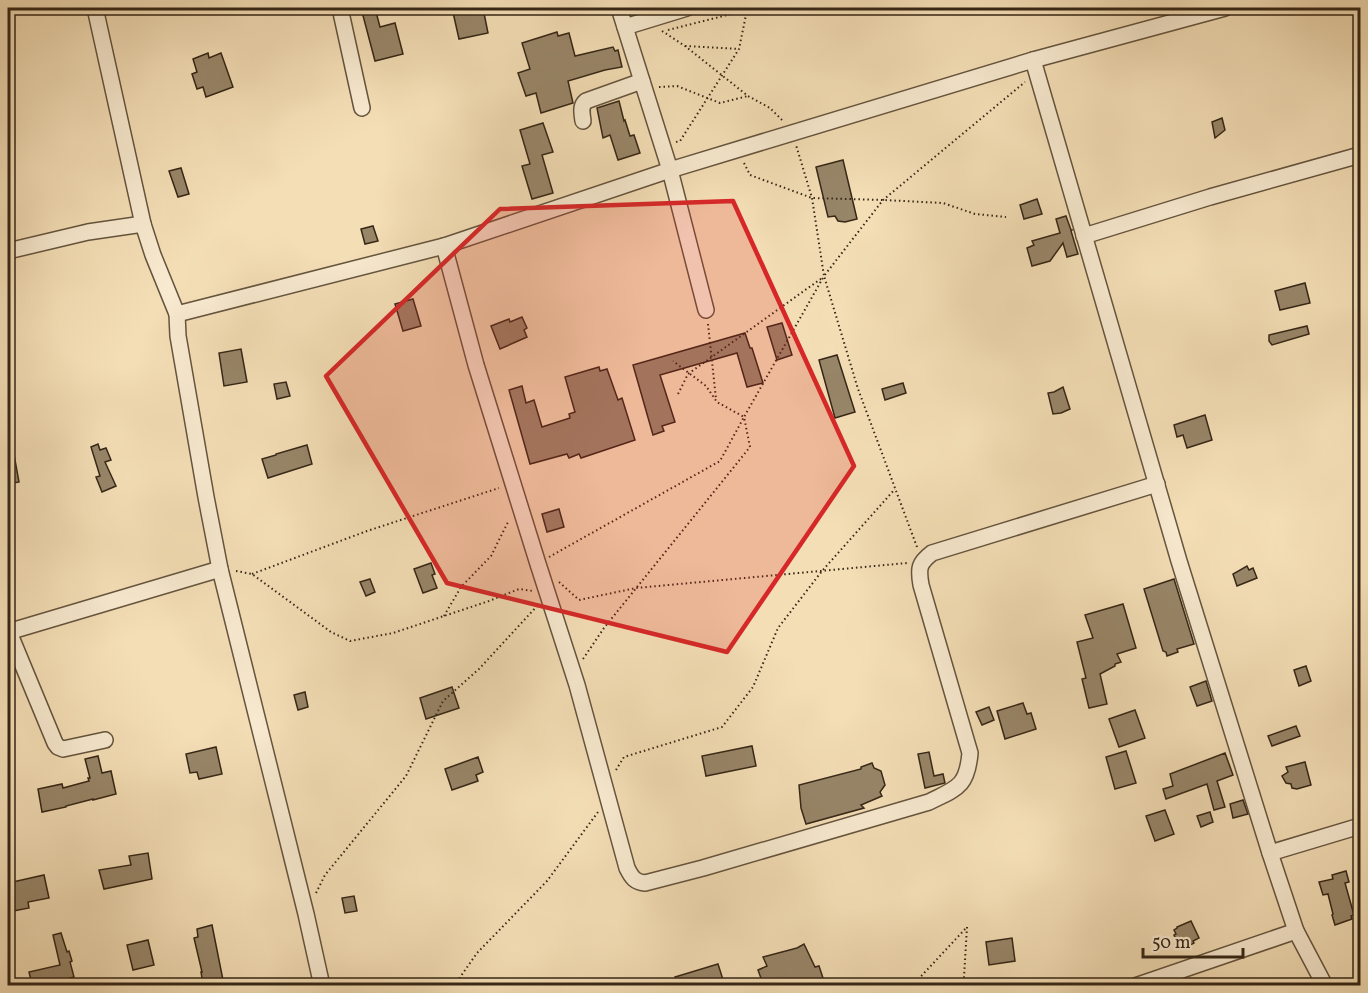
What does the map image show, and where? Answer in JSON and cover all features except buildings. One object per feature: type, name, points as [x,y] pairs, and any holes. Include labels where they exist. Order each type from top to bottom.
[{"type":"street","points":[[95,8],[143,224],[177,314],[178,336],[220,569],[322,986]]},
{"type":"street","points":[[340,8],[362,108]]},
{"type":"street","points":[[619,8],[670,170],[706,310]]},
{"type":"street","points":[[625,27],[687,8]]},
{"type":"street","points":[[177,314],[444,246],[738,149],[1034,66],[1225,8]]},
{"type":"street","points":[[1034,66],[1179,561],[1270,853],[1296,930],[1324,986]]},
{"type":"street","points":[[583,120],[581,110],[582,104],[586,101],[644,85]]},
{"type":"street","points":[[1084,236],[1210,197],[1360,155]]},
{"type":"street","points":[[8,251],[88,232],[143,224]]},
{"type":"street","points":[[444,246],[518,501],[574,674],[627,868],[631,877],[637,882],[645,883],[703,868],[929,802],[950,792],[964,781],[969,768],[970,753],[921,585],[919,573],[922,561],[932,553],[1157,484]]},
{"type":"street","points":[[105,740],[63,749],[55,744],[8,632],[220,569]]},
{"type":"street","points":[[1270,853],[1360,826]]},
{"type":"street","points":[[1135,986],[1296,930]]},
{"type":"path","points":[[663,147],[680,141],[721,76],[739,49],[748,9],[662,32],[685,46],[721,76],[747,96],[770,108],[793,133],[812,198],[824,276],[858,389],[922,561],[636,588],[579,600],[538,564],[720,461],[824,276],[883,200],[1034,66]]},
{"type":"path","points":[[685,46],[739,49]]},
{"type":"path","points":[[644,85],[677,86],[720,104],[747,96]]},
{"type":"path","points":[[738,149],[750,175],[812,198],[943,203],[975,214],[1006,217]]},
{"type":"path","points":[[678,394],[688,374],[824,276]]},
{"type":"path","points":[[706,310],[717,402]]},
{"type":"path","points":[[574,674],[604,628],[750,447],[744,417],[717,402],[706,386],[673,362]]},
{"type":"path","points":[[252,574],[367,531],[513,484]]},
{"type":"path","points":[[453,986],[477,953],[547,881],[607,792],[624,757],[722,727],[753,687],[778,628],[822,571],[895,489]]},
{"type":"path","points":[[444,616],[461,587],[490,556],[518,501]]},
{"type":"path","points":[[220,569],[252,574],[331,632],[350,641],[393,633],[519,589],[548,594]]},
{"type":"path","points":[[306,914],[325,875],[406,776],[443,701],[478,669],[548,594]]},
{"type":"path","points":[[912,986],[967,927],[964,977],[970,986]]},
{"type":"highlighted area","points":[[733,201],[854,466],[727,652],[447,583],[326,376],[500,209]]}]
